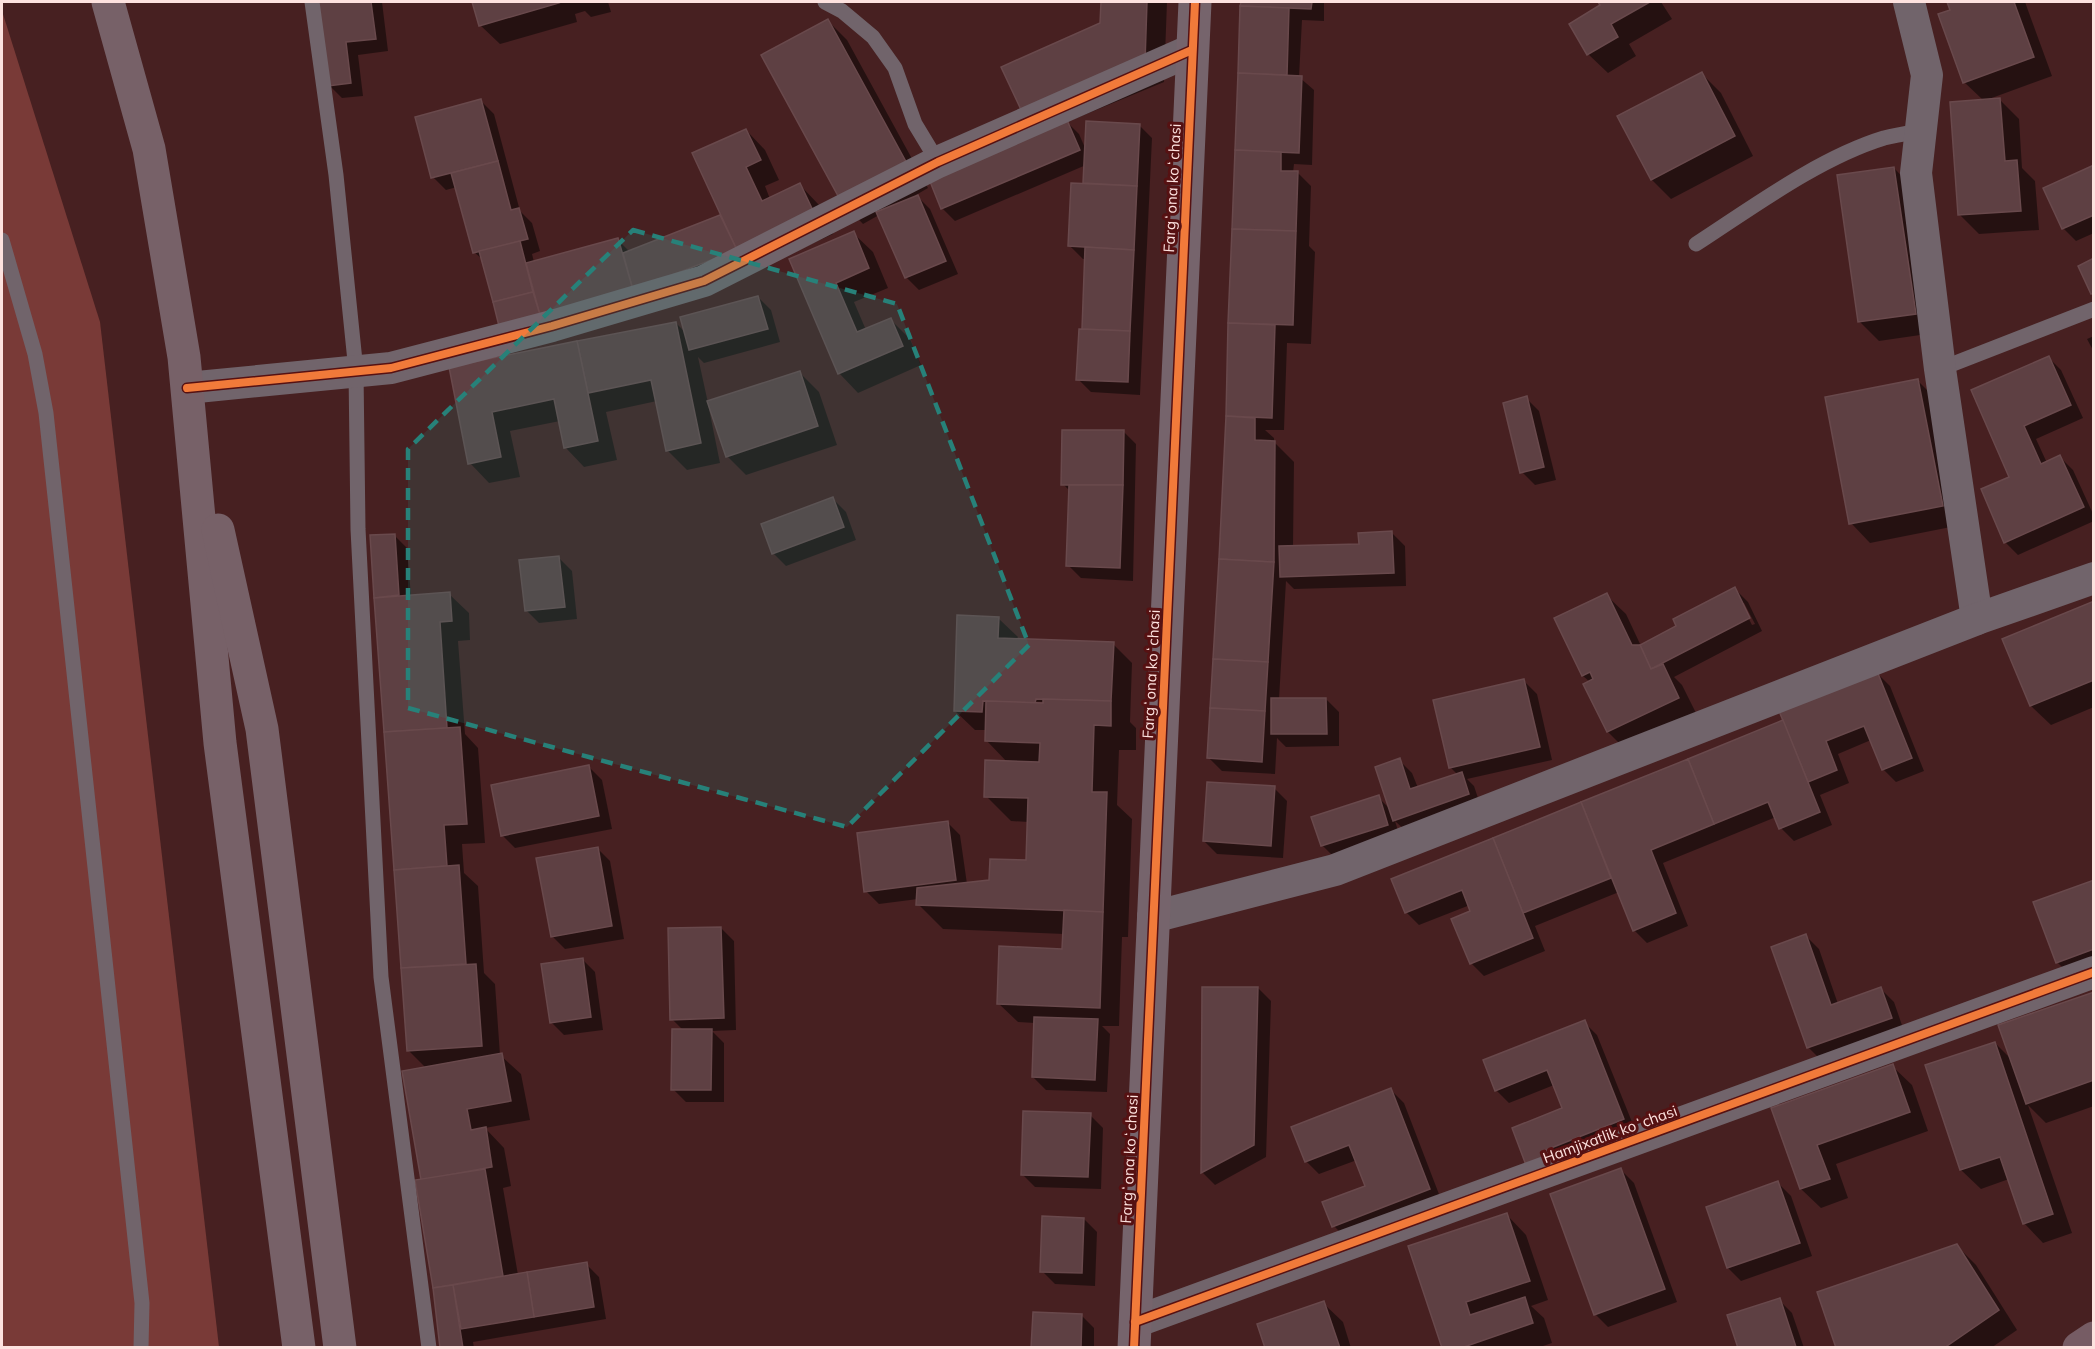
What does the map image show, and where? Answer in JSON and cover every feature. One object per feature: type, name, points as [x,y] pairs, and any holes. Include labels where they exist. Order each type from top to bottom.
[{"type":"highway","points":[[2079,1347],[2094,1338]]},
{"type":"main road","points":[[108,2],[149,149],[184,357],[220,743],[299,1347]]},
{"type":"main road","points":[[187,388],[262,729],[340,1347]]},
{"type":"street","name":"Fargʻona koʻchasi","points":[[1135,1334],[1195,2]]},
{"type":"street","points":[[1909,2],[1927,75],[1916,173],[1940,369],[1977,619]]},
{"type":"street","points":[[187,388],[391,368],[552,326],[704,281],[938,162],[1192,50]]},
{"type":"street","points":[[1153,917],[1335,870],[1977,619],[2094,578]]},
{"type":"street","name":"Hamjixatlik koʻchasi","points":[[1135,1334],[2094,972]]},
{"type":"lane","points":[[312,2],[336,175],[356,371],[358,529],[381,977],[429,1347]]},
{"type":"lane","points":[[825,2],[842,11],[873,37],[895,68],[915,124],[938,162]]},
{"type":"lane","points":[[1696,244],[1803,174],[1869,143],[1921,131]]},
{"type":"lane","points":[[2,240],[35,354],[46,413],[141,1291],[141,1347]]},
{"type":"lane","points":[[1940,369],[2094,309]]},
{"type":"highlighted area","points":[[633,230],[897,304],[1029,645],[847,827],[408,708],[408,449]]},
{"type":"shaded area","points":[[2,11],[100,322],[219,1347],[2,1347]]},
{"type":"building","points":[[317,2],[371,2],[376,39],[346,42],[351,83],[328,86]]},
{"type":"building","points":[[472,2],[558,2],[559,3],[479,26]]},
{"type":"building","points":[[1101,2],[1147,2],[1145,62],[1023,114],[1001,67],[1100,23]]},
{"type":"building","points":[[1241,2],[1312,2],[1311,9],[1240,6]]},
{"type":"building","points":[[1598,2],[1650,2],[1611,24],[1618,37],[1587,55],[1569,24],[1600,5]]},
{"type":"building","points":[[1947,2],[2014,2],[2034,57],[1963,83],[1938,14],[1950,10]]},
{"type":"building","points":[[1240,6],[1289,8],[1287,75],[1238,73]]},
{"type":"building","points":[[828,19],[910,169],[843,205],[761,55]]},
{"type":"building","points":[[1702,72],[1735,136],[1651,180],[1617,116]]},
{"type":"building","points":[[1238,73],[1302,76],[1299,153],[1235,150]]},
{"type":"building","points":[[2000,98],[2005,161],[2017,160],[2021,211],[1958,215],[1950,102]]},
{"type":"building","points":[[481,99],[498,161],[431,178],[415,117]]},
{"type":"building","points":[[1067,120],[1080,150],[941,209],[929,179]]},
{"type":"building","points":[[1086,121],[1140,124],[1137,186],[1083,183]]},
{"type":"building","points":[[746,129],[761,160],[746,167],[762,201],[800,183],[815,215],[737,250],[692,153]]},
{"type":"building","points":[[1235,150],[1281,152],[1281,171],[1298,171],[1296,231],[1232,229]]},
{"type":"building","points":[[498,161],[511,210],[519,208],[528,239],[473,253],[451,173]]},
{"type":"building","points":[[2094,165],[2094,215],[2062,229],[2043,188]]},
{"type":"building","points":[[1894,167],[1916,314],[1858,322],[1837,175]]},
{"type":"building","points":[[1071,183],[1137,186],[1134,250],[1068,246]]},
{"type":"building","points":[[918,195],[946,261],[905,278],[876,212]]},
{"type":"building","points":[[720,215],[737,250],[633,290],[623,253]]},
{"type":"building","points":[[1232,229],[1296,231],[1293,325],[1228,323]]},
{"type":"building","points":[[854,231],[869,268],[836,283],[857,332],[891,318],[903,346],[838,374],[789,259]]},
{"type":"building","points":[[618,238],[633,290],[540,315],[526,263]]},
{"type":"building","points":[[520,241],[533,292],[493,302],[479,251]]},
{"type":"building","points":[[1085,247],[1134,250],[1130,331],[1082,329]]},
{"type":"building","points":[[2094,258],[2094,293],[2091,294],[2078,266]]},
{"type":"building","points":[[533,292],[540,315],[499,326],[493,302]]},
{"type":"building","points":[[758,296],[768,329],[689,350],[680,317]]},
{"type":"building","points":[[676,322],[701,443],[666,451],[651,380],[588,393],[577,341]]},
{"type":"building","points":[[1228,323],[1275,325],[1272,418],[1226,416]]},
{"type":"building","points":[[1079,329],[1130,331],[1128,382],[1076,380]]},
{"type":"building","points":[[577,341],[598,441],[564,448],[554,399],[492,412],[501,457],[468,464],[449,367]]},
{"type":"building","points":[[2049,356],[2071,405],[2024,426],[2041,464],[2060,455],[2084,507],[2004,543],[1981,489],[2009,477],[1971,390]]},
{"type":"building","points":[[800,371],[818,426],[726,457],[707,401]]},
{"type":"building","points":[[1918,379],[1943,506],[1849,524],[1825,397]]},
{"type":"building","points":[[1527,396],[1544,467],[1520,473],[1503,403]]},
{"type":"building","points":[[1226,416],[1255,418],[1255,440],[1275,441],[1274,562],[1219,559]]},
{"type":"building","points":[[1062,430],[1124,430],[1123,485],[1061,485]]},
{"type":"building","points":[[1069,485],[1123,485],[1120,568],[1066,566]]},
{"type":"building","points":[[833,497],[844,527],[772,554],[761,524]]},
{"type":"building","points":[[1392,531],[1394,573],[1280,577],[1279,546],[1359,544],[1358,533]]},
{"type":"building","points":[[395,534],[399,595],[374,598],[370,535]]},
{"type":"building","points":[[559,556],[565,607],[525,611],[519,560]]},
{"type":"building","points":[[1219,559],[1274,562],[1268,662],[1213,659]]},
{"type":"building","points":[[1735,587],[1750,618],[1651,669],[1640,645],[1676,626],[1673,619]]},
{"type":"building","points":[[450,592],[452,621],[440,622],[447,728],[384,732],[374,598]]},
{"type":"building","points":[[1607,593],[1632,645],[1640,645],[1651,669],[1663,664],[1679,698],[1607,732],[1583,684],[1593,679],[1590,672],[1582,676],[1554,618]]},
{"type":"building","points":[[2094,601],[2094,680],[2030,706],[2002,639]]},
{"type":"building","points":[[957,615],[999,617],[998,638],[1114,642],[1111,701],[1036,699],[1035,703],[983,701],[982,712],[954,711]]},
{"type":"building","points":[[1213,659],[1268,662],[1265,711],[1210,708]]},
{"type":"building","points":[[1877,671],[1912,758],[1882,770],[1864,726],[1826,741],[1837,770],[1808,782],[1779,711]]},
{"type":"building","points":[[1524,679],[1540,747],[1449,768],[1433,700]]},
{"type":"building","points":[[1271,698],[1326,698],[1327,734],[1271,734]]},
{"type":"building","points":[[1043,699],[1111,701],[1111,726],[1094,725],[1092,792],[1107,792],[1103,912],[916,905],[917,888],[989,880],[990,859],[1026,860],[1028,798],[984,797],[985,760],[1039,762],[1040,743],[985,741],[986,701],[1043,703]]},
{"type":"building","points":[[1210,708],[1265,711],[1262,762],[1207,758]]},
{"type":"building","points":[[1783,720],[1820,812],[1779,829],[1768,802],[1714,824],[1688,759]]},
{"type":"building","points":[[460,727],[467,824],[444,825],[447,866],[394,870],[384,732]]},
{"type":"building","points":[[1400,758],[1410,789],[1462,772],[1469,794],[1393,821],[1375,767]]},
{"type":"building","points":[[1688,759],[1714,824],[1651,850],[1676,913],[1633,931],[1581,802]]},
{"type":"building","points":[[589,765],[599,816],[501,836],[491,785]]},
{"type":"building","points":[[1207,782],[1275,786],[1271,846],[1203,841]]},
{"type":"building","points":[[1379,795],[1388,825],[1321,846],[1311,817]]},
{"type":"building","points":[[1581,802],[1611,878],[1523,913],[1493,838]]},
{"type":"building","points":[[948,821],[956,880],[864,892],[857,833]]},
{"type":"building","points":[[1493,838],[1533,938],[1470,964],[1451,919],[1470,911],[1462,890],[1405,913],[1391,879]]},
{"type":"building","points":[[598,847],[612,926],[551,937],[536,858]]},
{"type":"building","points":[[459,865],[466,964],[401,968],[394,870]]},
{"type":"building","points":[[2094,880],[2094,949],[2056,963],[2033,902]]},
{"type":"building","points":[[1064,910],[1103,912],[1100,1008],[997,1004],[999,946],[1062,949]]},
{"type":"building","points":[[721,927],[724,1018],[670,1020],[668,928]]},
{"type":"building","points":[[1806,934],[1831,1005],[1881,987],[1892,1018],[1807,1048],[1771,947]]},
{"type":"building","points":[[583,958],[591,1017],[550,1023],[541,964]]},
{"type":"building","points":[[476,964],[482,1046],[407,1051],[401,968]]},
{"type":"building","points":[[1202,987],[1258,987],[1254,1145],[1201,1173]]},
{"type":"building","points":[[2094,992],[2094,1080],[2026,1104],[1998,1025]]},
{"type":"building","points":[[1034,1017],[1098,1019],[1095,1080],[1032,1077]]},
{"type":"building","points":[[1585,1020],[1624,1119],[1546,1150],[1552,1164],[1529,1173],[1512,1128],[1562,1108],[1547,1070],[1495,1091],[1483,1060]]},
{"type":"building","points":[[672,1029],[712,1029],[711,1090],[671,1090]]},
{"type":"building","points":[[1995,1042],[2053,1214],[2023,1224],[2000,1157],[1960,1170],[1925,1065]]},
{"type":"building","points":[[502,1053],[511,1101],[467,1109],[471,1130],[486,1127],[492,1167],[421,1180],[402,1071]]},
{"type":"building","points":[[1893,1064],[1910,1112],[1817,1145],[1830,1179],[1800,1189],[1771,1108]]},
{"type":"building","points":[[1391,1088],[1430,1189],[1332,1227],[1322,1202],[1365,1186],[1349,1145],[1305,1162],[1291,1127]]},
{"type":"building","points":[[1023,1111],[1091,1113],[1088,1177],[1021,1175]]},
{"type":"building","points":[[1621,1168],[1665,1289],[1594,1315],[1550,1194]]},
{"type":"building","points":[[485,1169],[503,1276],[433,1288],[415,1180]]},
{"type":"building","points":[[1778,1181],[1800,1243],[1727,1268],[1706,1207]]},
{"type":"building","points":[[1507,1213],[1530,1281],[1466,1302],[1470,1315],[1525,1297],[1533,1323],[1461,1348],[1442,1348],[1408,1246]]},
{"type":"building","points":[[1042,1216],[1084,1218],[1082,1273],[1040,1272]]},
{"type":"building","points":[[1957,1244],[1999,1310],[1944,1348],[1836,1348],[1817,1292]]},
{"type":"building","points":[[587,1262],[594,1307],[534,1317],[527,1272]]},
{"type":"building","points":[[527,1272],[534,1317],[461,1329],[453,1285]]},
{"type":"building","points":[[453,1285],[463,1348],[440,1348],[433,1288]]},
{"type":"building","points":[[1780,1298],[1796,1347],[1738,1348],[1727,1315]]},
{"type":"building","points":[[1324,1301],[1340,1348],[1265,1348],[1257,1324]]},
{"type":"building","points":[[1033,1312],[1082,1314],[1081,1348],[1031,1348]]},
{"type":"cycle path","points":[[1134,1348],[1195,2]]},
{"type":"cycle path","points":[[187,388],[391,368],[552,326],[704,281],[938,162],[1192,50]]},
{"type":"cycle path","points":[[1135,1322],[2094,972]]}]
